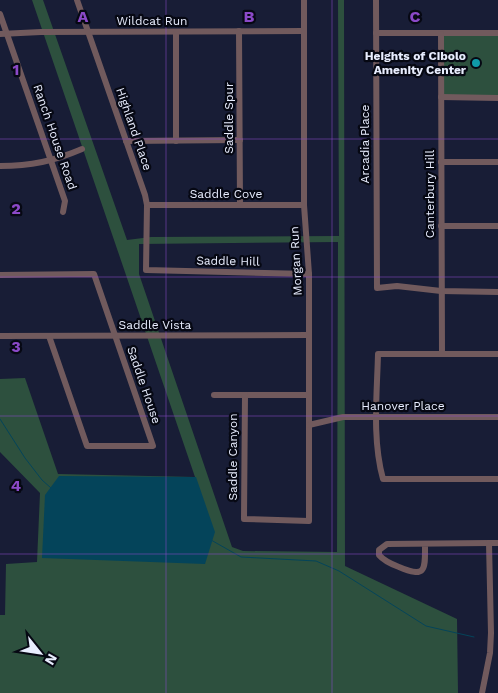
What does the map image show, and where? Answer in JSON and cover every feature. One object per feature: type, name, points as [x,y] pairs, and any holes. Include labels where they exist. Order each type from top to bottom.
[{"type":"street","name":"Highland Place","points":[[77,0],[147,205],[146,270]]},
{"type":"street","name":"Morgan Run","points":[[304,0],[304,205],[309,274],[308,521]]},
{"type":"street","name":"Arcadia Place","points":[[376,0],[377,288],[397,286],[441,291]]},
{"type":"street","name":"Ranch House Road","points":[[0,14],[4,34],[52,161],[65,201],[63,212]]},
{"type":"street","name":"Saddle Spur","points":[[239,31],[240,205]]},
{"type":"street","name":"Wildcat Run","points":[[4,34],[304,31]]},
{"type":"street","points":[[176,32],[176,141]]},
{"type":"street","points":[[376,33],[498,33]]},
{"type":"street","name":"Canterbury Hill","points":[[440,34],[442,354]]},
{"type":"street","points":[[441,97],[498,98]]},
{"type":"street","points":[[126,141],[240,140]]},
{"type":"street","points":[[0,166],[26,166],[52,161],[82,150]]},
{"type":"street","points":[[441,162],[498,162]]},
{"type":"street","name":"Saddle Cove","points":[[147,205],[304,205]]},
{"type":"street","points":[[441,226],[498,226]]},
{"type":"street","name":"Saddle Hill","points":[[146,270],[309,274]]},
{"type":"street","name":"Saddle House","points":[[0,275],[94,274],[153,446],[87,446],[48,336]]},
{"type":"street","points":[[441,291],[498,292]]},
{"type":"street","name":"Saddle Vista","points":[[0,336],[309,335]]},
{"type":"street","points":[[498,354],[378,354],[378,457],[383,479],[498,479]]},
{"type":"street","points":[[214,395],[309,395]]},
{"type":"street","name":"Saddle Canyon","points":[[245,395],[244,519],[308,521]]},
{"type":"street","name":"Hanover Place","points":[[309,425],[341,418],[498,417]]},
{"type":"street","points":[[425,544],[424,565],[418,573],[413,573],[387,562],[379,555],[380,550],[387,544],[498,543]]},
{"type":"street","points":[[482,693],[490,653],[490,544]]},
{"type":"green space","points":[[32,0],[43,0],[127,240],[151,237],[339,236],[338,0],[344,0],[345,566],[457,619],[458,693],[0,693],[0,615],[5,615],[6,564],[37,562],[40,493],[0,452],[0,379],[25,378],[58,474],[195,477]],"holes":[[[338,242],[337,552],[243,551],[232,547],[139,274],[139,244]]]},
{"type":"green space","points":[[441,34],[498,34],[498,98],[441,97]]},
{"type":"water","points":[[59,476],[196,477],[215,532],[205,564],[42,558],[45,495]]},
{"type":"waterway","points":[[0,419],[25,458],[42,480],[51,488]]},
{"type":"waterway","points":[[211,540],[241,557],[316,561],[339,571],[426,626],[474,637]]},
{"type":"place","name":"Heights of Cibolo Amenity Center","points":[[476,63]]}]
